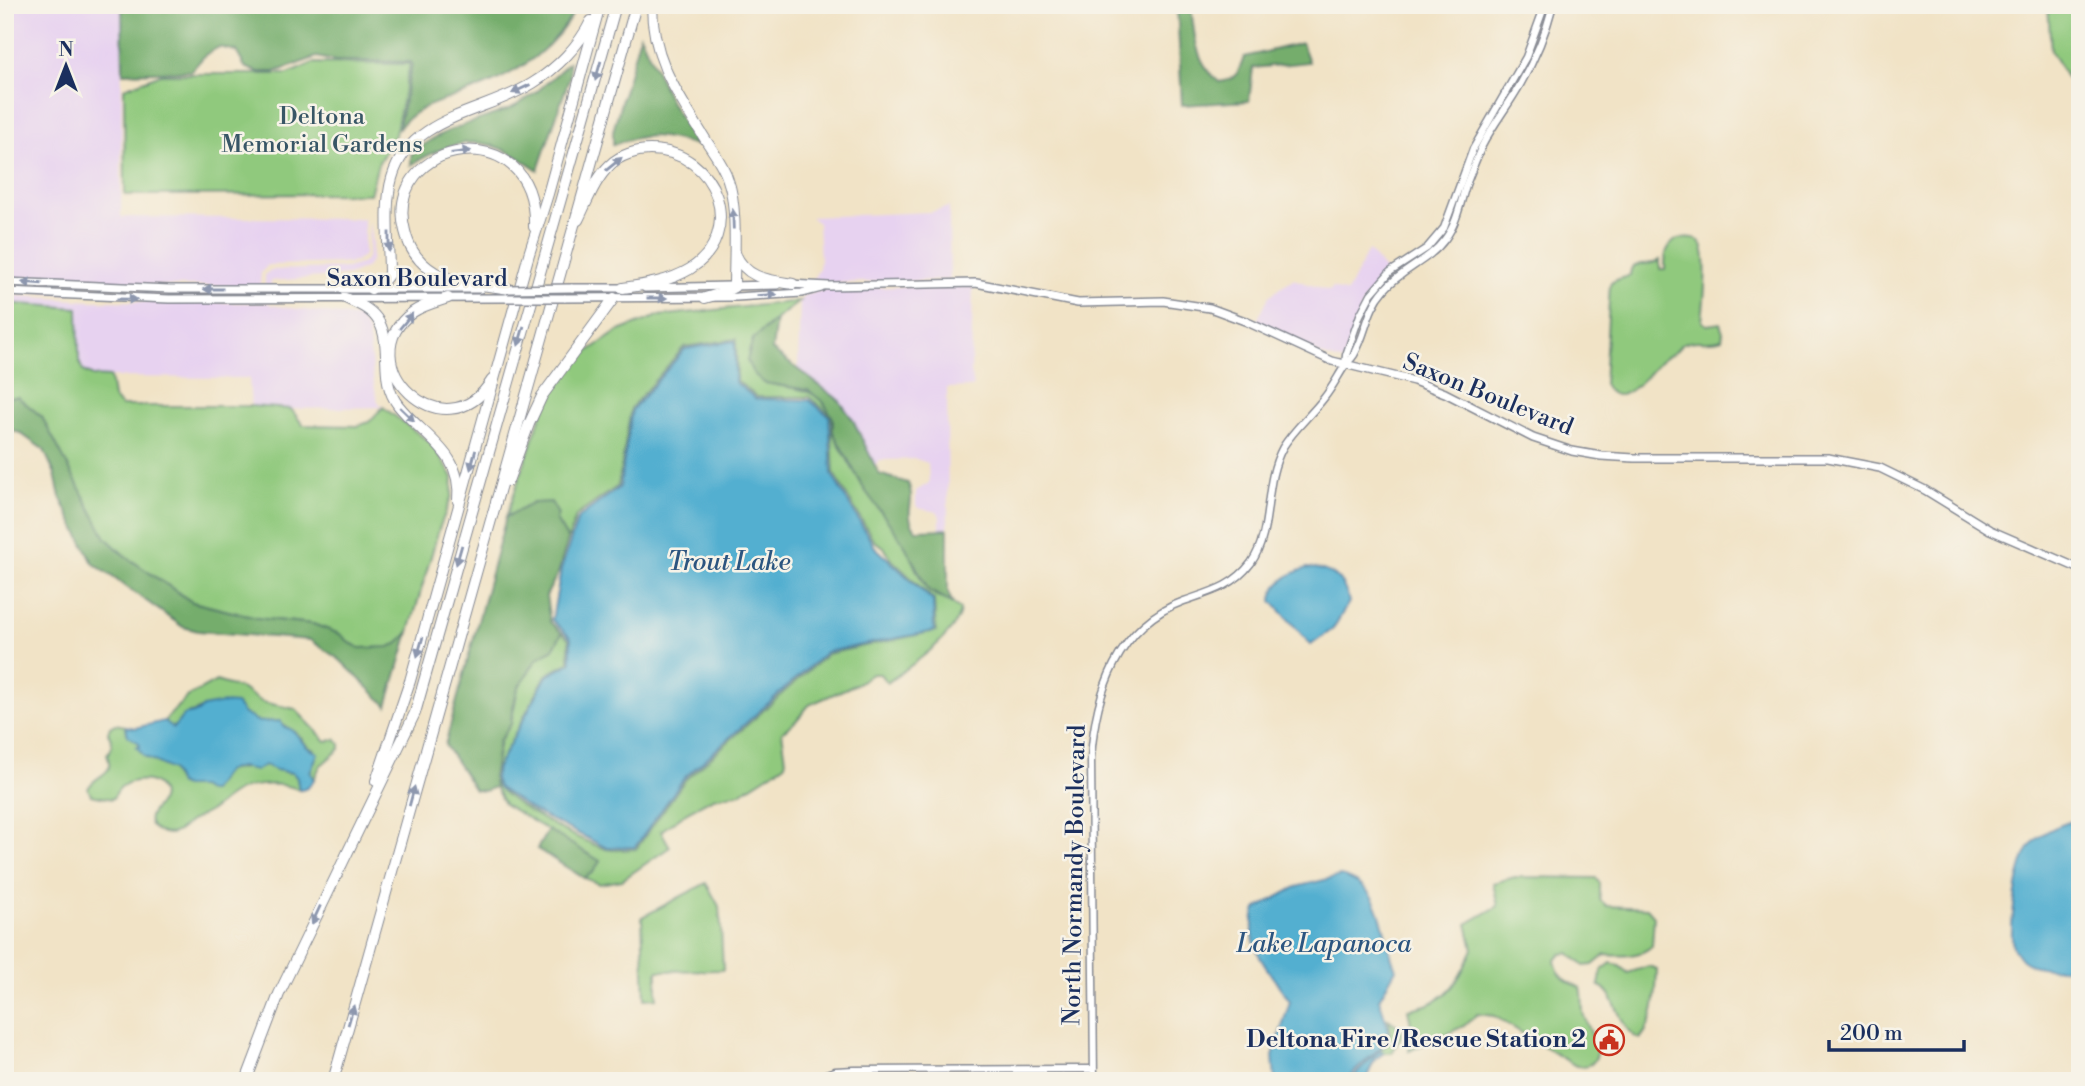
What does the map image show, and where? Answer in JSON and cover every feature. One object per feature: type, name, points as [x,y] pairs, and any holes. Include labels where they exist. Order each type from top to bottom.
[{"type":"highway","points":[[345,853],[384,762],[411,681],[600,5]]},
{"type":"highway","points":[[371,289],[382,283],[389,274],[389,191],[397,163],[415,139],[451,118],[534,83],[564,58],[586,32],[600,5]]},
{"type":"highway","points":[[247,1081],[279,993],[415,713],[617,5]]},
{"type":"highway","points":[[333,1081],[449,660],[636,5]]},
{"type":"highway","points":[[652,5],[652,25],[657,51],[666,76],[728,179],[732,199],[734,287],[730,291],[705,298]]},
{"type":"highway","points":[[567,242],[598,179],[611,164],[623,156],[642,150],[660,150],[680,154],[697,165],[707,176],[718,201],[718,232],[713,243],[701,261],[690,269],[666,279],[623,288]]},
{"type":"highway","points":[[508,293],[444,276],[427,267],[419,259],[407,239],[403,220],[403,204],[412,181],[429,163],[453,152],[482,151],[507,162],[520,174],[533,200],[534,227],[529,254]]},
{"type":"highway","points":[[734,248],[741,264],[753,276],[793,284]]},
{"type":"highway","points":[[448,298],[414,311],[398,329],[392,344],[391,361],[400,385],[425,405],[452,408],[478,396],[496,370]]},
{"type":"highway","points":[[494,510],[508,483],[542,396],[614,298]]},
{"type":"highway","points":[[345,299],[366,308],[380,323],[384,335],[386,375],[390,391],[398,405],[446,453],[454,470],[458,498],[451,534]]},
{"type":"main road","name":"Saxon Boulevard","points":[[5,282],[108,288],[371,289],[508,293],[564,298],[705,298],[802,293],[829,286]]},
{"type":"main road","name":"Saxon Boulevard","points":[[5,292],[90,298],[345,299],[448,298],[571,288],[969,283],[1003,287],[1043,298],[1078,303],[1182,303],[1237,317],[1301,349],[1345,365],[1424,385],[1533,438],[1572,451],[1634,458],[1828,458],[1880,468],[1926,490],[1990,530],[2080,569]]},
{"type":"main road","points":[[67,296],[85,292],[90,287]]},
{"type":"main road","points":[[90,298],[96,292],[108,288]]},
{"type":"street","name":"North Normandy Boulevard","points":[[1345,365],[1360,314],[1371,294],[1390,272],[1427,248],[1444,228],[1469,155],[1526,57],[1545,5]]},
{"type":"street","name":"North Normandy Boulevard","points":[[1094,1081],[1091,759],[1097,708],[1108,675],[1121,651],[1143,625],[1160,612],[1226,586],[1242,574],[1253,560],[1262,541],[1270,481],[1284,446],[1332,388],[1345,365],[1353,357],[1367,317],[1379,296],[1404,272],[1431,255],[1451,230],[1478,155],[1526,75],[1553,5]]},
{"type":"street","points":[[805,1081],[835,1071],[854,1070],[1092,1069]]},
{"type":"shaded area","points":[[5,5],[122,5],[121,217],[364,219],[364,255],[355,262],[347,263],[268,265],[261,273],[260,286],[170,286],[5,279]]},
{"type":"shaded area","points":[[949,207],[950,280],[812,282],[820,260],[818,223],[810,217],[931,212]]},
{"type":"shaded area","points":[[369,220],[372,244],[371,261],[367,267],[349,275],[271,281],[271,286],[265,286],[265,275],[270,270],[347,268],[363,263],[368,256]]},
{"type":"shaded area","points":[[1368,250],[1387,272],[1364,300],[1343,362],[1321,355],[1256,323],[1269,296],[1293,279],[1329,291],[1333,288],[1347,293]]},
{"type":"shaded area","points":[[5,284],[84,289],[66,294],[5,289]]},
{"type":"shaded area","points":[[973,286],[973,387],[947,388],[948,529],[940,529],[938,512],[918,508],[916,505],[916,491],[929,483],[928,463],[916,459],[879,460],[875,466],[853,420],[839,400],[798,368],[800,301],[804,295],[831,288]]},
{"type":"shaded area","points":[[108,290],[260,291],[260,297],[97,294]]},
{"type":"shaded area","points":[[5,295],[90,301],[270,303],[360,318],[368,333],[374,385],[378,402],[383,407],[291,409],[251,406],[249,378],[93,377],[83,371],[79,361],[78,308],[5,303]]},
{"type":"green space","points":[[122,5],[477,5],[494,13],[501,5],[578,5],[559,34],[535,57],[477,89],[413,114],[398,130],[411,62],[335,61],[317,57],[275,72],[257,72],[245,67],[236,51],[219,47],[205,55],[191,71],[123,73]]},
{"type":"green space","points":[[1177,5],[1191,5],[1200,57],[1219,82],[1236,74],[1244,57],[1302,43],[1309,62],[1253,68],[1249,101],[1182,105]]},
{"type":"green space","points":[[2048,5],[2080,5],[2080,81],[2067,79],[2051,51]]},
{"type":"green space","points":[[640,35],[670,101],[696,145],[654,136],[635,138],[613,145],[613,131]]},
{"type":"green space","points":[[569,62],[570,76],[538,170],[505,150],[476,143],[446,148],[411,165],[411,155],[433,138],[526,100]]},
{"type":"green space","name":"Deltona Memorial Gardens","points":[[313,63],[410,64],[395,135],[378,164],[370,194],[125,195],[124,88],[161,74],[288,74]]},
{"type":"green space","points":[[1677,239],[1697,240],[1703,247],[1705,292],[1702,322],[1707,325],[1720,323],[1722,339],[1681,344],[1634,388],[1618,395],[1610,392],[1604,384],[1610,284],[1630,275],[1634,266],[1660,260],[1660,269],[1665,269],[1666,252]]},
{"type":"green space","points":[[800,301],[757,336],[748,354],[749,363],[754,374],[762,380],[816,396],[830,414],[809,397],[757,397],[737,381],[736,339],[684,347],[631,408],[618,486],[576,516],[568,540],[556,520],[533,503],[506,517],[547,398],[580,357],[617,332],[658,316]]},
{"type":"green space","points":[[5,303],[78,308],[79,361],[83,371],[93,376],[110,377],[113,397],[121,406],[251,406],[291,409],[303,425],[358,426],[369,422],[383,407],[432,444],[453,477],[452,496],[439,529],[409,632],[399,643],[389,648],[360,648],[340,634],[313,624],[257,618],[192,602],[125,556],[106,538],[18,397],[5,397]]},
{"type":"green space","points":[[776,320],[772,350],[839,400],[853,420],[879,474],[908,483],[911,497],[910,518],[916,530],[948,529],[948,592],[952,602],[929,591],[903,542],[864,489],[833,432],[833,418],[824,403],[808,390],[764,383],[753,373],[747,361],[753,339]]},
{"type":"green space","points":[[5,397],[18,397],[42,417],[106,538],[125,556],[192,602],[257,618],[313,624],[340,634],[360,648],[389,647],[399,643],[409,632],[387,706],[340,660],[310,640],[198,631],[183,627],[93,563],[60,497],[55,474],[44,450],[20,433],[5,428]]},
{"type":"green space","points":[[831,418],[841,448],[861,483],[903,542],[924,585],[931,593],[960,609],[957,619],[942,640],[887,683],[880,674],[872,674],[809,705],[796,721],[782,732],[786,760],[784,765],[740,793],[713,798],[687,812],[661,831],[670,847],[622,880],[599,884],[584,878],[593,872],[600,861],[504,804],[494,781],[500,790],[526,809],[578,837],[607,849],[636,849],[685,780],[827,654],[936,631],[934,600],[890,558],[884,547],[874,541],[834,474]]},
{"type":"green space","points":[[551,502],[558,514],[556,520],[568,540],[558,573],[546,596],[550,622],[562,633],[553,649],[537,659],[518,688],[511,724],[499,741],[493,778],[495,787],[485,791],[475,790],[445,745],[506,517],[533,503]]},
{"type":"green space","points":[[562,633],[569,639],[569,662],[546,675],[494,773],[500,741],[511,724],[518,688],[537,659],[553,649]]},
{"type":"green space","points":[[216,681],[242,689],[262,702],[295,709],[326,741],[336,739],[340,749],[320,766],[314,779],[310,772],[317,757],[315,750],[308,747],[297,733],[280,721],[259,722],[244,714],[236,704],[209,706],[189,713],[176,727],[168,726],[164,721],[187,697]]},
{"type":"green space","points":[[115,724],[126,726],[127,733],[139,743],[138,748],[144,756],[172,770],[176,781],[207,791],[219,782],[225,771],[265,765],[293,773],[297,778],[299,790],[276,785],[243,789],[178,831],[172,834],[163,833],[150,823],[151,814],[162,794],[153,782],[136,781],[125,784],[112,799],[91,795],[88,789],[108,770],[107,754],[112,744],[108,733],[110,727]]},
{"type":"green space","points":[[548,830],[600,861],[593,872],[584,878],[537,849]]},
{"type":"green space","points":[[1515,877],[1596,878],[1600,883],[1600,900],[1607,906],[1647,908],[1654,916],[1652,946],[1647,950],[1636,954],[1605,955],[1593,965],[1584,966],[1569,953],[1561,954],[1555,961],[1561,975],[1581,988],[1583,1013],[1596,1048],[1594,1061],[1576,1066],[1494,1016],[1477,1014],[1464,1026],[1409,1051],[1412,1030],[1408,1009],[1433,1002],[1450,990],[1473,949],[1467,924],[1498,906],[1493,883]]},
{"type":"green space","points":[[706,883],[720,908],[723,970],[657,971],[657,998],[645,999],[642,917]]},
{"type":"green space","points":[[1611,963],[1628,973],[1649,966],[1657,969],[1652,1015],[1640,1039],[1628,1029],[1611,997],[1599,985],[1602,970]]},
{"type":"green space","points":[[1388,1019],[1401,1028],[1402,1035],[1392,1053],[1384,1053],[1380,1050],[1389,1036]]},
{"type":"water","name":"Trout Lake","points":[[735,341],[735,382],[756,399],[809,400],[829,416],[832,475],[874,546],[933,601],[934,631],[826,652],[684,778],[635,847],[607,848],[533,811],[498,787],[495,778],[497,768],[547,676],[571,663],[571,638],[552,620],[561,570],[578,518],[620,487],[632,410],[685,349]]},
{"type":"water","points":[[1307,568],[1323,570],[1335,576],[1344,587],[1349,602],[1333,629],[1311,645],[1272,601],[1279,584]]},
{"type":"water","points":[[222,703],[236,704],[244,714],[259,722],[280,721],[284,727],[295,732],[308,748],[318,753],[310,772],[314,779],[310,786],[299,790],[297,778],[293,773],[265,765],[256,770],[240,767],[226,771],[212,791],[200,787],[184,787],[178,784],[172,770],[144,756],[137,747],[140,747],[139,743],[128,736],[126,726],[135,728],[164,721],[173,728],[184,715]]},
{"type":"water","points":[[2080,818],[2080,968],[2050,968],[2028,964],[2017,954],[2012,938],[2013,911],[2022,866],[2030,847],[2040,836]]},
{"type":"water","name":"Lake Lapanoca","points":[[1340,876],[1355,881],[1374,900],[1396,969],[1379,999],[1388,1027],[1386,1042],[1351,1075],[1356,1081],[1275,1081],[1273,1056],[1290,1001],[1267,969],[1256,947],[1253,923],[1256,909],[1296,887]]},
{"type":"water","points":[[1380,1050],[1384,1053],[1375,1059],[1365,1081],[1359,1081],[1354,1076]]},
{"type":"place","name":"Deltona Fire / Rescue Station 2","points":[[1609,1040]]}]
